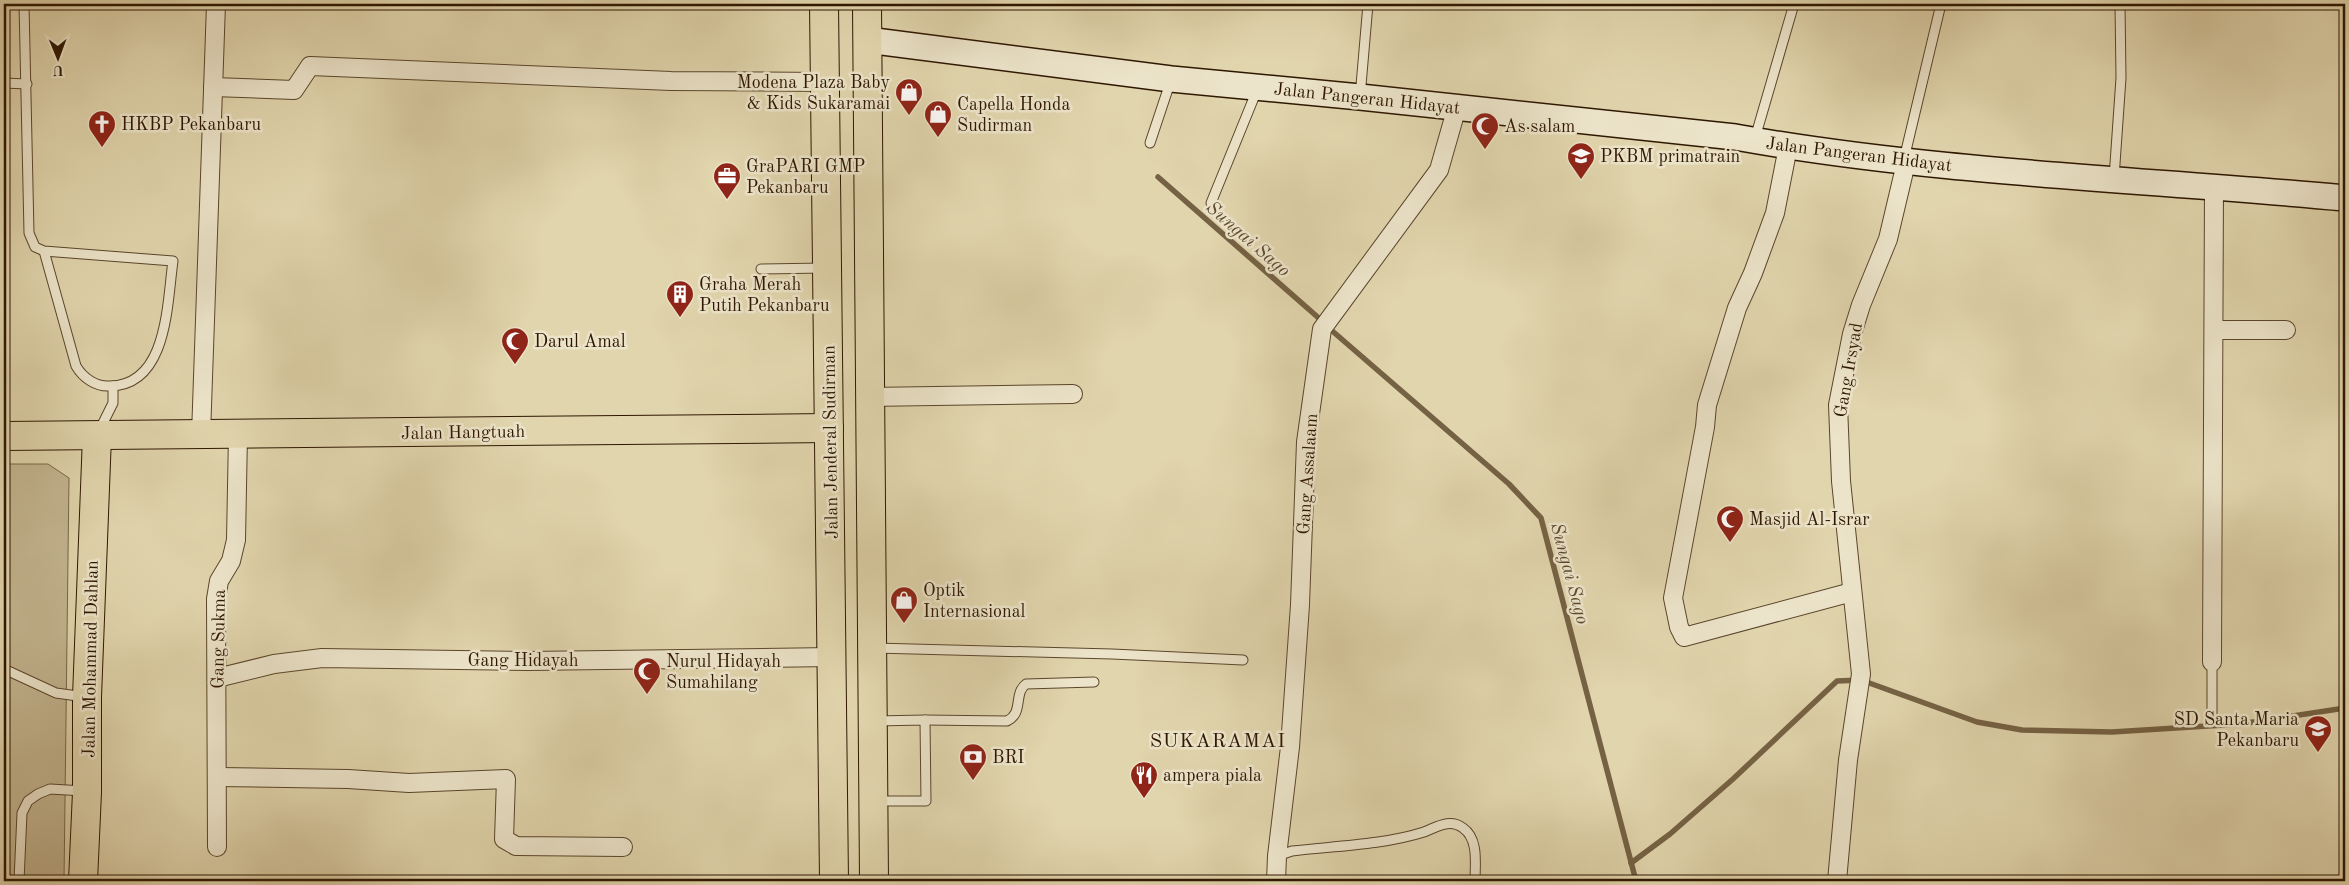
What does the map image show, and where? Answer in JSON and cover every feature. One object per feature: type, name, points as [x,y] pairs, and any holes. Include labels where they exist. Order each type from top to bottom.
[{"type":"main road","name":"Jalan Jenderal Sudirman","points":[[824,4],[834,881]]},
{"type":"main road","points":[[866,4],[868,397],[874,881]]},
{"type":"main road","name":"Jalan Pangeran Hidayat","points":[[867,40],[1171,79],[1457,107],[1754,140],[1788,147],[1905,162],[2345,198]]},
{"type":"main road","name":"Jalan Hangtuah","points":[[4,436],[829,428]]},
{"type":"main road","name":"Jalan Mohammad Dahlan","points":[[83,881],[87,792],[87,697],[97,436]]},
{"type":"street","points":[[201,435],[216,4]]},
{"type":"street","points":[[213,87],[294,90],[310,66],[671,82],[825,82]]},
{"type":"street","name":"Gang Assalaam","points":[[1276,881],[1277,856],[1290,747],[1300,605],[1306,442],[1322,330],[1440,170],[1457,107]]},
{"type":"street","points":[[1788,147],[1775,213],[1754,273],[1737,308],[1707,405],[1705,427],[1673,598],[1678,627],[1684,637],[1852,592]]},
{"type":"street","name":"Gang Irsyad","points":[[1837,881],[1848,760],[1860,680],[1841,481],[1838,405],[1852,334],[1861,305],[1888,239],[1905,162]]},
{"type":"street","points":[[2212,662],[2214,186]]},
{"type":"street","points":[[2214,330],[2286,330]]},
{"type":"street","points":[[868,397],[1073,394]]},
{"type":"street","name":"Gang Sukma","points":[[217,846],[216,599],[219,581],[231,561],[236,540],[238,434]]},
{"type":"street","name":"Gang Hidayah","points":[[217,678],[274,664],[322,658],[528,661],[832,657]]},
{"type":"street","points":[[217,777],[348,779],[409,783],[506,779],[504,839],[516,846],[623,847]]},
{"type":"lane","points":[[24,4],[29,233],[35,247],[44,251],[172,261],[164,336],[146,371],[136,380],[102,387],[86,378],[76,366],[44,251]]},
{"type":"lane","points":[[1360,97],[1368,4]]},
{"type":"lane","points":[[1754,140],[1794,4]]},
{"type":"lane","points":[[1905,162],[1941,4]]},
{"type":"lane","points":[[2114,178],[2121,78],[2120,4]]},
{"type":"lane","points":[[1150,143],[1171,79]]},
{"type":"lane","points":[[4,83],[27,84]]},
{"type":"lane","points":[[1211,203],[1258,87]]},
{"type":"lane","points":[[761,269],[828,268]]},
{"type":"lane","points":[[97,436],[113,402],[113,386]]},
{"type":"lane","points":[[871,648],[1112,654],[1243,660]]},
{"type":"lane","points":[[2212,662],[2212,714]]},
{"type":"lane","points":[[4,669],[56,693],[87,697]]},
{"type":"lane","points":[[872,721],[1007,720],[1017,711],[1020,691],[1026,684],[1094,682]]},
{"type":"lane","points":[[873,801],[926,801],[925,720]]},
{"type":"lane","points":[[19,881],[22,813],[28,801],[50,789],[87,792]]},
{"type":"lane","points":[[1277,856],[1292,851],[1408,837],[1436,828],[1443,823],[1453,823],[1464,828],[1475,846],[1475,881]]},
{"type":"shaded area","points":[[4,464],[48,464],[69,478],[64,881],[4,881]]},
{"type":"waterway","name":"Sungai Sago","points":[[1158,177],[1321,320]]},
{"type":"waterway","name":"Sungai Sago","points":[[1330,329],[1509,484],[1541,518],[1636,881]]},
{"type":"waterway","points":[[1631,863],[1670,834],[1733,779],[1837,681],[1861,680],[1977,722],[2022,730],[2112,732],[2240,724],[2345,708]]},
{"type":"place","name":"Modena Plaza Baby & Kids Sukaramai","points":[[909,116]]},
{"type":"place","name":"Capella Honda Sudirman","points":[[938,138]]},
{"type":"place","name":"HKBP Pekanbaru","points":[[102,148]]},
{"type":"place","name":"As salam","points":[[1485,150]]},
{"type":"place","name":"PKBM primatrain","points":[[1581,180]]},
{"type":"place","name":"GraPARI GMP Pekanbaru","points":[[727,200]]},
{"type":"place","name":"Graha Merah Putih Pekanbaru","points":[[680,318]]},
{"type":"place","name":"Darul Amal","points":[[515,365]]},
{"type":"place","name":"Masjid Al-Israr","points":[[1730,543]]},
{"type":"place","name":"Optik Internasional","points":[[904,624]]},
{"type":"place","name":"Nurul Hidayah Sumahilang","points":[[647,695]]},
{"type":"place","name":"SD Santa Maria Pekanbaru","points":[[2318,753]]},
{"type":"place","name":"BRI","points":[[973,781]]},
{"type":"place","name":"ampera piala","points":[[1144,799]]},
{"type":"district","name":"SUKARAMAI","points":[[1218,740]]}]
